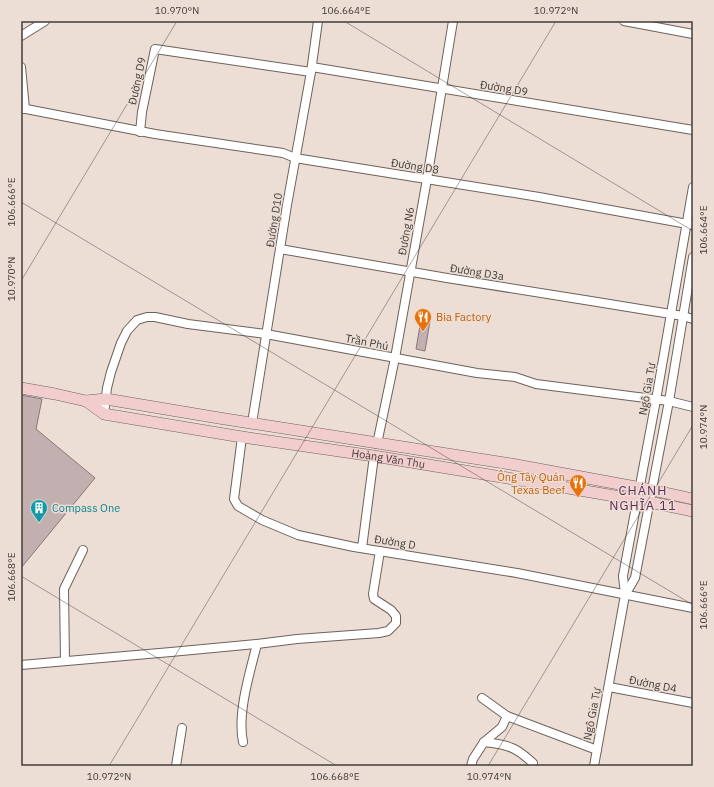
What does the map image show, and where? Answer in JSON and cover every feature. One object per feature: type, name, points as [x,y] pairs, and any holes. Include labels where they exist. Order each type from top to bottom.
[{"type":"street","points":[[21,36],[45,21]]},
{"type":"street","name":"Đường D10","points":[[252,423],[318,21]]},
{"type":"street","name":"Đường N6","points":[[377,444],[427,179],[453,21]]},
{"type":"street","points":[[624,21],[659,24],[693,34]]},
{"type":"street","name":"Đường D9","points":[[140,132],[142,112],[155,49],[311,69],[441,88],[693,130]]},
{"type":"street","points":[[21,67],[23,108]]},
{"type":"street","name":"Đường D8","points":[[23,108],[140,132],[283,153],[295,158],[539,197],[690,225]]},
{"type":"street","name":"Ngô Gia Tự","points":[[594,766],[625,595],[623,576],[671,314],[690,225],[693,187]]},
{"type":"street","name":"Đường D3a","points":[[280,249],[410,272],[683,316],[693,319]]},
{"type":"street","name":"Ngô Gia Tự","points":[[625,595],[635,578],[693,257]]},
{"type":"street","name":"Trần Phú","points":[[104,414],[111,372],[121,343],[131,326],[137,320],[147,317],[266,334],[477,373],[515,377],[536,384],[668,401],[693,407]]},
{"type":"street","name":"Hoàng Văn Thụ","points":[[21,388],[86,401],[106,398],[377,444],[511,464],[693,499]]},
{"type":"street","name":"Hoàng Văn Thụ","points":[[86,401],[104,414],[242,437],[450,468],[693,511]]},
{"type":"street","points":[[217,432],[219,418]]},
{"type":"street","points":[[297,444],[298,431]]},
{"type":"street","name":"Đường D","points":[[242,437],[234,499],[238,506],[262,520],[298,535],[362,548],[517,573],[693,608]]},
{"type":"street","points":[[362,548],[374,456],[377,444]]},
{"type":"street","points":[[450,468],[451,455]]},
{"type":"street","points":[[509,478],[511,464]]},
{"type":"street","points":[[568,488],[571,475]]},
{"type":"street","points":[[65,661],[64,589],[83,550]]},
{"type":"street","points":[[21,665],[388,631],[396,623],[396,616],[391,610],[374,599],[373,594],[380,551]]},
{"type":"street","points":[[243,742],[241,735],[242,706],[257,644]]},
{"type":"street","name":"Đường D4","points":[[609,687],[693,703]]},
{"type":"street","points":[[482,698],[506,716],[597,750]]},
{"type":"street","points":[[471,766],[473,759],[484,742],[502,727],[506,716]]},
{"type":"street","points":[[176,766],[182,728]]},
{"type":"street","points":[[484,742],[513,748],[533,763]]},
{"type":"building","name":"Bia Factory","points":[[422,314],[431,315],[425,351],[416,349]]},
{"type":"building","name":"Compass One","points":[[21,395],[42,399],[36,429],[95,478],[21,568]]},
{"type":"place","name":"Bia Factory","points":[[423,332]]},
{"type":"place","name":"Ông Tây Quán Texas Beef","points":[[578,498]]},
{"type":"place","name":"Compass One","points":[[39,523]]},
{"type":"district","name":"CHÁNH NGHĨA 11","points":[[643,498]]}]
